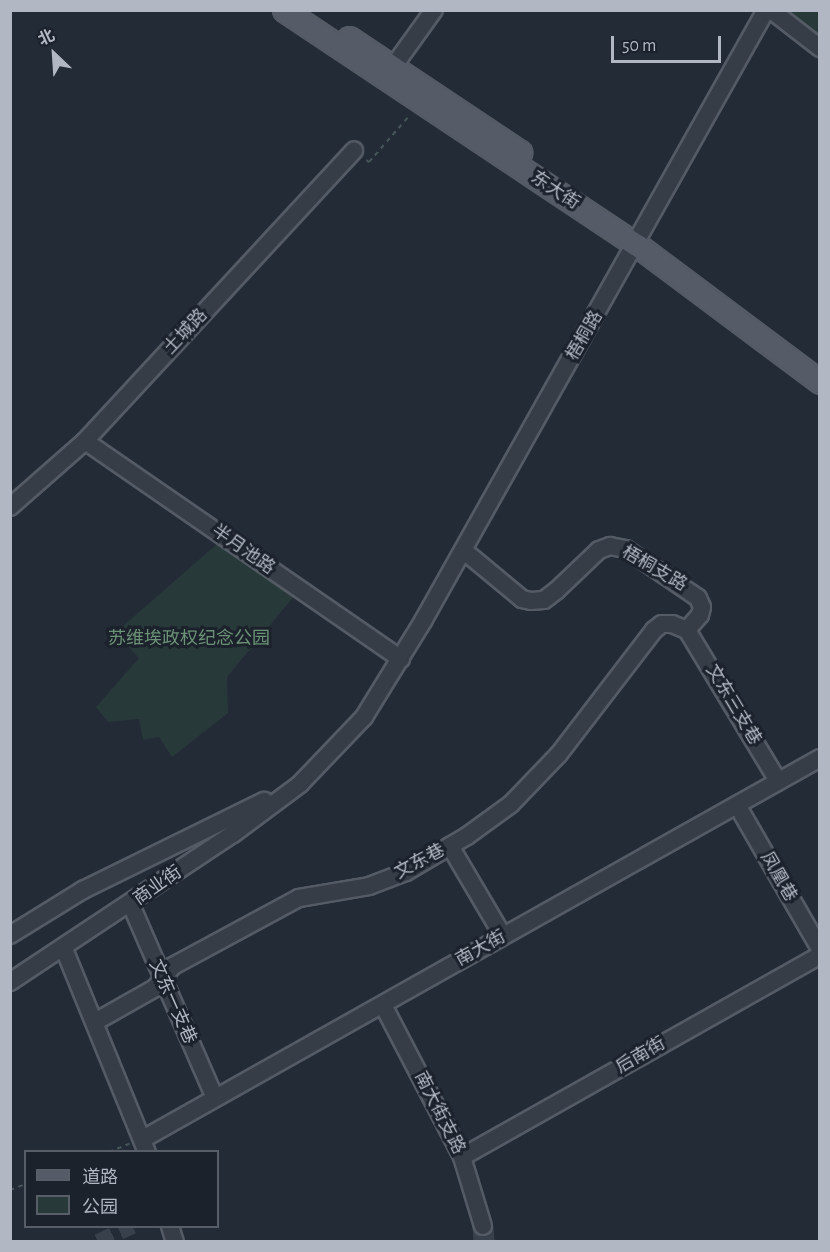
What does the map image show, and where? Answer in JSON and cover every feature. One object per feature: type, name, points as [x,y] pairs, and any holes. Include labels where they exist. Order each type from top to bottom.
[{"type":"main road","name":"东大街","points":[[284,10],[420,104],[640,239],[819,382]]},
{"type":"main road","name":"东大街","points":[[308,10],[819,363]]},
{"type":"street","points":[[393,67],[434,10]]},
{"type":"street","points":[[769,10],[819,48]]},
{"type":"street","name":"梧桐路","points":[[401,659],[769,10]]},
{"type":"street","name":"土城路","points":[[10,507],[85,441],[354,152]]},
{"type":"street","name":"半月池路","points":[[85,441],[401,659]]},
{"type":"street","name":"梧桐支路","points":[[463,550],[522,599],[531,602],[544,600],[556,591],[599,550],[610,546],[626,549],[698,598],[702,607],[699,615],[687,630]]},
{"type":"street","name":"文东巷","points":[[94,1022],[163,980],[173,966],[298,898],[369,886],[406,872],[450,846],[511,804],[559,754],[654,630],[662,624],[672,624],[687,630]]},
{"type":"street","name":"文东三支巷","points":[[687,630],[778,781]]},
{"type":"street","name":"商业街","points":[[10,982],[131,905],[300,784],[364,717],[401,659]]},
{"type":"street","name":"南大街","points":[[145,1145],[215,1098],[819,758]]},
{"type":"street","name":"商业街","points":[[10,935],[83,890],[300,784]]},
{"type":"street","name":"凤凰巷","points":[[737,805],[819,949]]},
{"type":"street","points":[[450,846],[503,936]]},
{"type":"street","name":"文东一支巷","points":[[131,905],[215,1098]]},
{"type":"street","points":[[64,949],[145,1145]]},
{"type":"street","name":"后南街","points":[[462,1157],[819,955]]},
{"type":"street","name":"南大街支路","points":[[383,1005],[462,1157],[483,1226]]},
{"type":"path","points":[[354,152],[369,162],[420,104]]},
{"type":"green space","points":[[771,11],[819,11],[819,39]]},
{"type":"green space","name":"苏维埃政权纪念公园","points":[[225,537],[300,589],[227,677],[228,713],[172,757],[159,737],[143,740],[139,719],[108,722],[96,707],[139,658],[115,633]]},
{"type":"tunnel","points":[[483,1226],[484,1242]]},
{"type":"tunnel","points":[[98,1242],[128,1228]]}]
